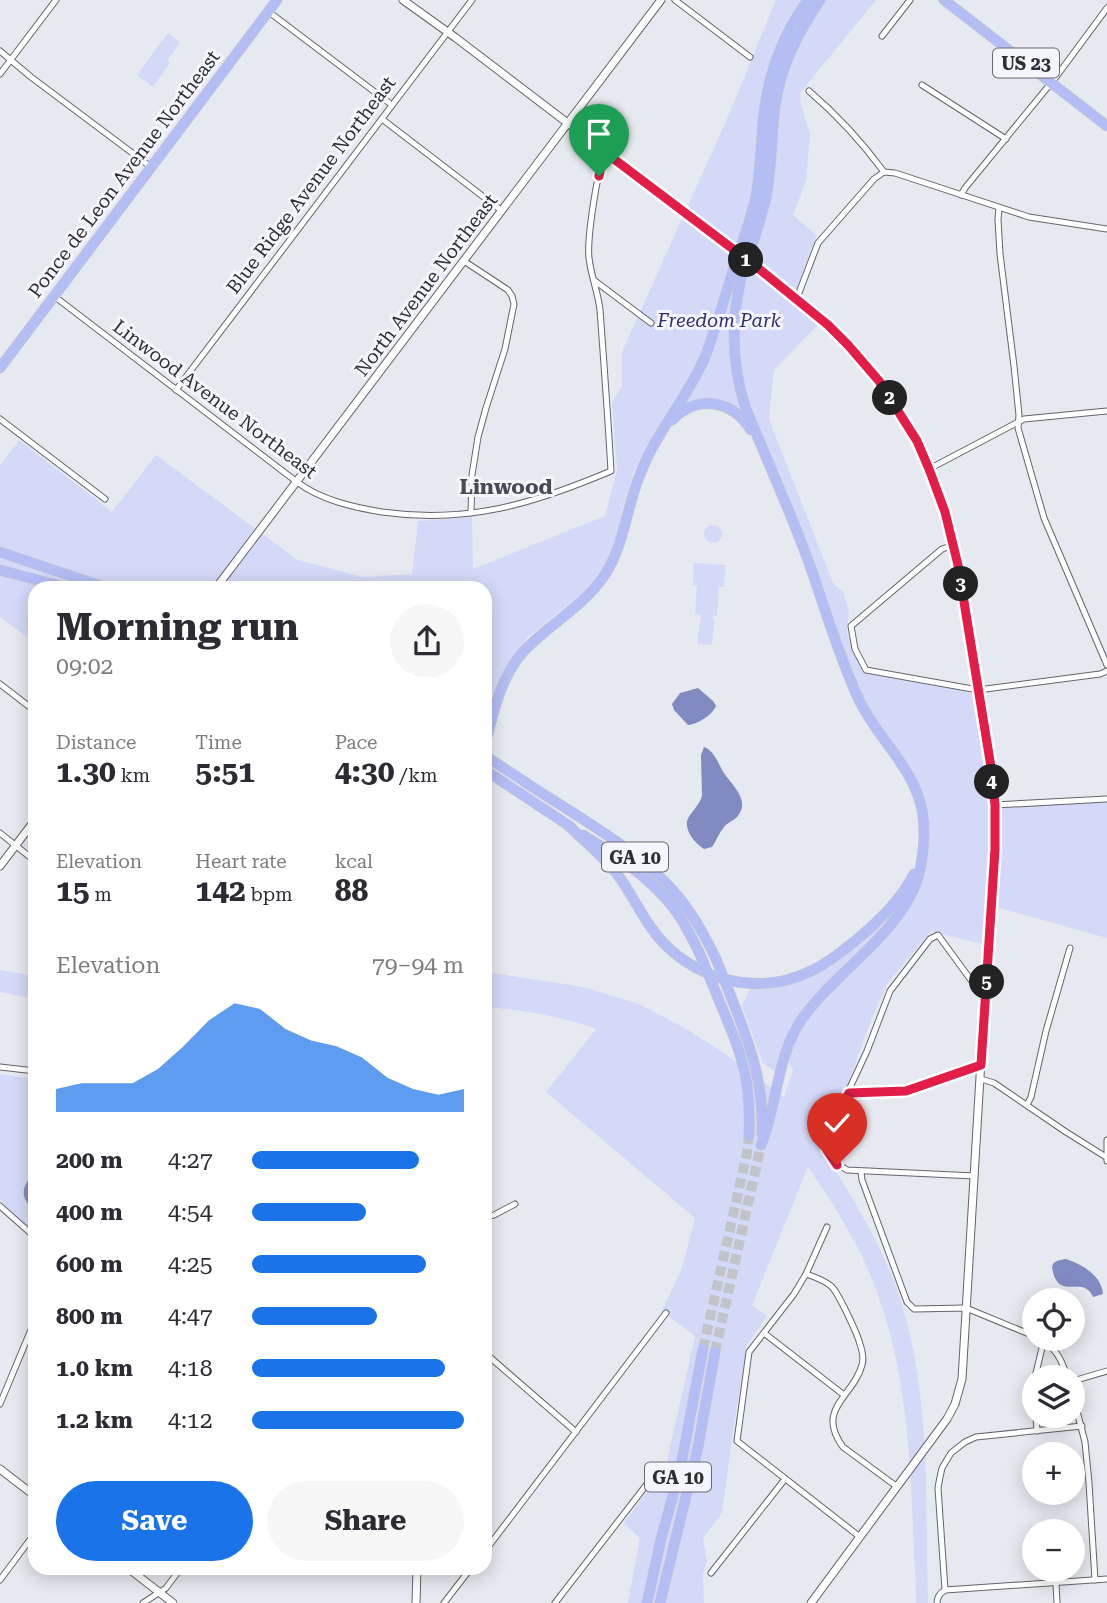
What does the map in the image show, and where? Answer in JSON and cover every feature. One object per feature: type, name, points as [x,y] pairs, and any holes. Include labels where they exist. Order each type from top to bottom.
[{"type":"highway","name":"Ponce de Leon Avenue Northeast","points":[[0,369],[277,0]]},
{"type":"highway","points":[[568,825],[617,874],[656,934],[673,952],[701,971],[748,984],[793,979],[834,957],[889,911],[911,881],[922,852],[923,813],[914,785],[859,699],[832,634],[809,563],[742,396],[735,352],[737,299],[755,199],[769,81],[785,38],[808,0]]},
{"type":"highway","points":[[492,718],[508,673],[523,653],[594,589],[613,561],[641,472],[654,444],[703,360],[766,197],[775,108],[781,78],[796,38],[820,0]]},
{"type":"highway","name":"US 23","points":[[948,1],[1107,126]]},
{"type":"highway","points":[[654,444],[682,411],[694,406],[712,404],[727,408],[740,416],[762,449]]},
{"type":"highway","points":[[0,552],[86,581]]},
{"type":"highway","points":[[0,570],[42,581]]},
{"type":"highway","name":"GA 10","points":[[492,761],[611,838],[649,867],[677,894],[704,934],[716,959],[753,1055],[760,1088],[761,1144],[789,1043],[807,1012],[901,911],[915,886],[922,852]]},
{"type":"highway","name":"GA 10","points":[[492,775],[622,860],[655,887],[682,921],[737,1045],[749,1098],[749,1135]]},
{"type":"highway","name":"GA 10","points":[[647,1603],[680,1470],[703,1349]]},
{"type":"highway","name":"GA 10","points":[[660,1603],[698,1447],[715,1352]]},
{"type":"main road","points":[[403,0],[797,298],[828,325],[879,381],[917,441],[945,512],[954,545],[995,805],[995,849],[962,1379],[955,1404],[947,1419],[811,1603]]},
{"type":"main road","name":"North Avenue Northeast","points":[[221,581],[661,0]]},
{"type":"main road","points":[[0,866],[28,829]]},
{"type":"main road","points":[[0,1469],[28,1491]]},
{"type":"main road","points":[[137,1575],[173,1603]]},
{"type":"main road","points":[[416,1603],[417,1575]]},
{"type":"street","points":[[0,74],[56,0]]},
{"type":"street","name":"Blue Ridge Avenue Northeast","points":[[176,390],[472,0]]},
{"type":"street","points":[[675,0],[750,57]]},
{"type":"street","points":[[883,36],[910,0]]},
{"type":"street","points":[[961,195],[1052,82],[1107,8]]},
{"type":"street","points":[[268,12],[393,104]]},
{"type":"street","points":[[0,51],[150,167]]},
{"type":"street","points":[[922,85],[1006,139]]},
{"type":"street","points":[[809,91],[854,135],[884,172]]},
{"type":"street","points":[[382,119],[502,211]]},
{"type":"street","points":[[606,153],[602,161],[589,240],[589,259],[594,280],[651,323]]},
{"type":"street","points":[[797,298],[818,243],[874,179],[884,172],[895,173],[1040,220],[1107,229]]},
{"type":"street","points":[[999,208],[1000,254],[1014,366],[1018,428],[1044,518],[1104,651],[1107,665]]},
{"type":"street","points":[[464,261],[508,290],[514,304],[505,349],[478,437],[472,475],[471,513]]},
{"type":"street","name":"Linwood Avenue Northeast","points":[[54,296],[308,491],[371,510],[421,515],[471,513],[504,508],[536,500],[611,471],[599,306],[594,280]]},
{"type":"street","points":[[929,469],[1024,419],[1107,411]]},
{"type":"street","points":[[0,419],[105,499]]},
{"type":"street","points":[[954,545],[942,549],[851,626],[855,649],[866,670],[978,690],[1107,671]]},
{"type":"street","points":[[0,684],[28,706]]},
{"type":"street","points":[[995,805],[1107,799]]},
{"type":"street","points":[[0,832],[28,855]]},
{"type":"street","points":[[975,1176],[847,1170],[837,1165],[827,1150],[826,1136],[849,1093],[890,991],[930,939],[938,935],[979,991],[986,991]]},
{"type":"street","points":[[1027,1105],[1070,948]]},
{"type":"street","points":[[849,1093],[906,1091],[981,1065]]},
{"type":"street","points":[[0,1067],[28,1071]]},
{"type":"street","points":[[981,1079],[994,1083],[1107,1159]]},
{"type":"street","points":[[1107,1140],[1107,1159]]},
{"type":"street","points":[[861,1172],[907,1302],[914,1309],[966,1308],[1022,1331]]},
{"type":"street","points":[[492,1216],[515,1204]]},
{"type":"street","points":[[0,1206],[28,1231]]},
{"type":"street","points":[[827,1227],[794,1294],[749,1352],[737,1441],[860,1537]]},
{"type":"street","points":[[806,1274],[821,1280],[835,1291],[860,1343],[863,1362],[858,1376],[836,1407],[833,1428],[837,1438],[843,1447],[896,1486]]},
{"type":"street","points":[[492,1542],[666,1314]]},
{"type":"street","points":[[764,1333],[844,1395]]},
{"type":"street","points":[[0,1404],[28,1338]]},
{"type":"street","points":[[492,1359],[576,1432]]},
{"type":"street","points":[[1085,1377],[1107,1371]]},
{"type":"street","points":[[945,1590],[938,1489],[946,1461],[958,1447],[976,1437],[1064,1428]]},
{"type":"street","points":[[1082,1428],[1089,1483],[1095,1580]]},
{"type":"street","points":[[555,1603],[661,1466]]},
{"type":"street","points":[[711,1573],[785,1479]]},
{"type":"street","points":[[0,1580],[28,1542]]},
{"type":"street","points":[[143,1603],[166,1588],[176,1575]]},
{"type":"street","points":[[444,1603],[466,1575]]},
{"type":"street","points":[[937,1603],[940,1593],[945,1590],[1107,1579]]},
{"type":"street","points":[[1056,1583],[1057,1603]]},
{"type":"green space","name":"Freedom Park","points":[[776,0],[876,0],[800,93],[810,134],[806,181],[793,215],[817,236],[792,302],[818,325],[774,370],[770,422],[833,583],[844,593],[849,612],[847,633],[866,674],[973,694],[989,806],[1107,800],[1107,938],[989,905],[986,945],[931,931],[887,984],[843,1097],[818,1143],[880,1249],[908,1325],[916,1364],[924,1443],[928,1603],[916,1603],[906,1425],[889,1329],[873,1280],[857,1246],[808,1167],[752,1305],[767,1316],[747,1345],[722,1513],[703,1538],[707,1561],[703,1574],[704,1603],[628,1603],[640,1538],[624,1523],[666,1465],[695,1336],[662,1311],[682,1268],[695,1218],[546,1092],[596,1029],[542,1014],[492,1008],[492,973],[583,987],[636,1003],[685,1028],[784,1097],[793,1070],[788,1059],[807,1019],[907,906],[924,875],[928,824],[922,792],[897,751],[878,727],[854,679],[767,452],[729,404],[669,413],[634,471],[606,566],[583,593],[528,637],[509,663],[492,697],[492,581],[28,581],[28,638],[0,617],[0,466],[19,440],[112,512],[156,455],[298,560],[362,577],[412,574],[418,521],[472,517],[473,569],[605,516],[617,470],[612,402],[622,386],[622,352],[727,119]]},
{"type":"green space","points":[[168,33],[180,42],[167,60],[170,63],[153,87],[137,75]]},
{"type":"green space","points":[[713,525],[719,528],[722,534],[719,540],[713,543],[707,540],[704,534],[707,528]]},
{"type":"green space","points":[[694,563],[726,565],[724,587],[719,587],[717,616],[713,616],[712,645],[697,644],[701,615],[695,614],[697,585],[693,585]]},
{"type":"green space","points":[[907,889],[897,913],[806,1010],[776,1071],[763,1064],[742,1006],[751,986],[809,975]]},
{"type":"green space","points":[[0,970],[28,975],[28,998],[0,992]]},
{"type":"green space","points":[[0,1074],[28,1078],[28,1227],[9,1211],[0,1199]]},
{"type":"water","points":[[698,688],[716,706],[704,719],[688,725],[672,704],[680,693]]},
{"type":"water","points":[[704,747],[714,755],[736,788],[742,805],[737,817],[724,827],[712,847],[704,849],[692,837],[687,821],[702,796],[701,755]]},
{"type":"water","points":[[28,1181],[28,1203],[24,1197]]},
{"type":"water","points":[[1066,1259],[1090,1272],[1099,1282],[1103,1294],[1093,1297],[1085,1288],[1063,1286],[1055,1277],[1052,1267],[1056,1262]]},
{"type":"tunnel","points":[[703,1349],[749,1135]]},
{"type":"tunnel","points":[[715,1352],[761,1145]]},
{"type":"district","name":"Linwood","points":[[506,487]]},
{"type":"route","points":[[599,176],[606,153],[797,298],[848,345],[879,381],[917,441],[937,488],[954,545],[995,805],[995,849],[981,1065],[906,1091],[849,1093],[826,1136],[827,1150],[837,1165]]}]
